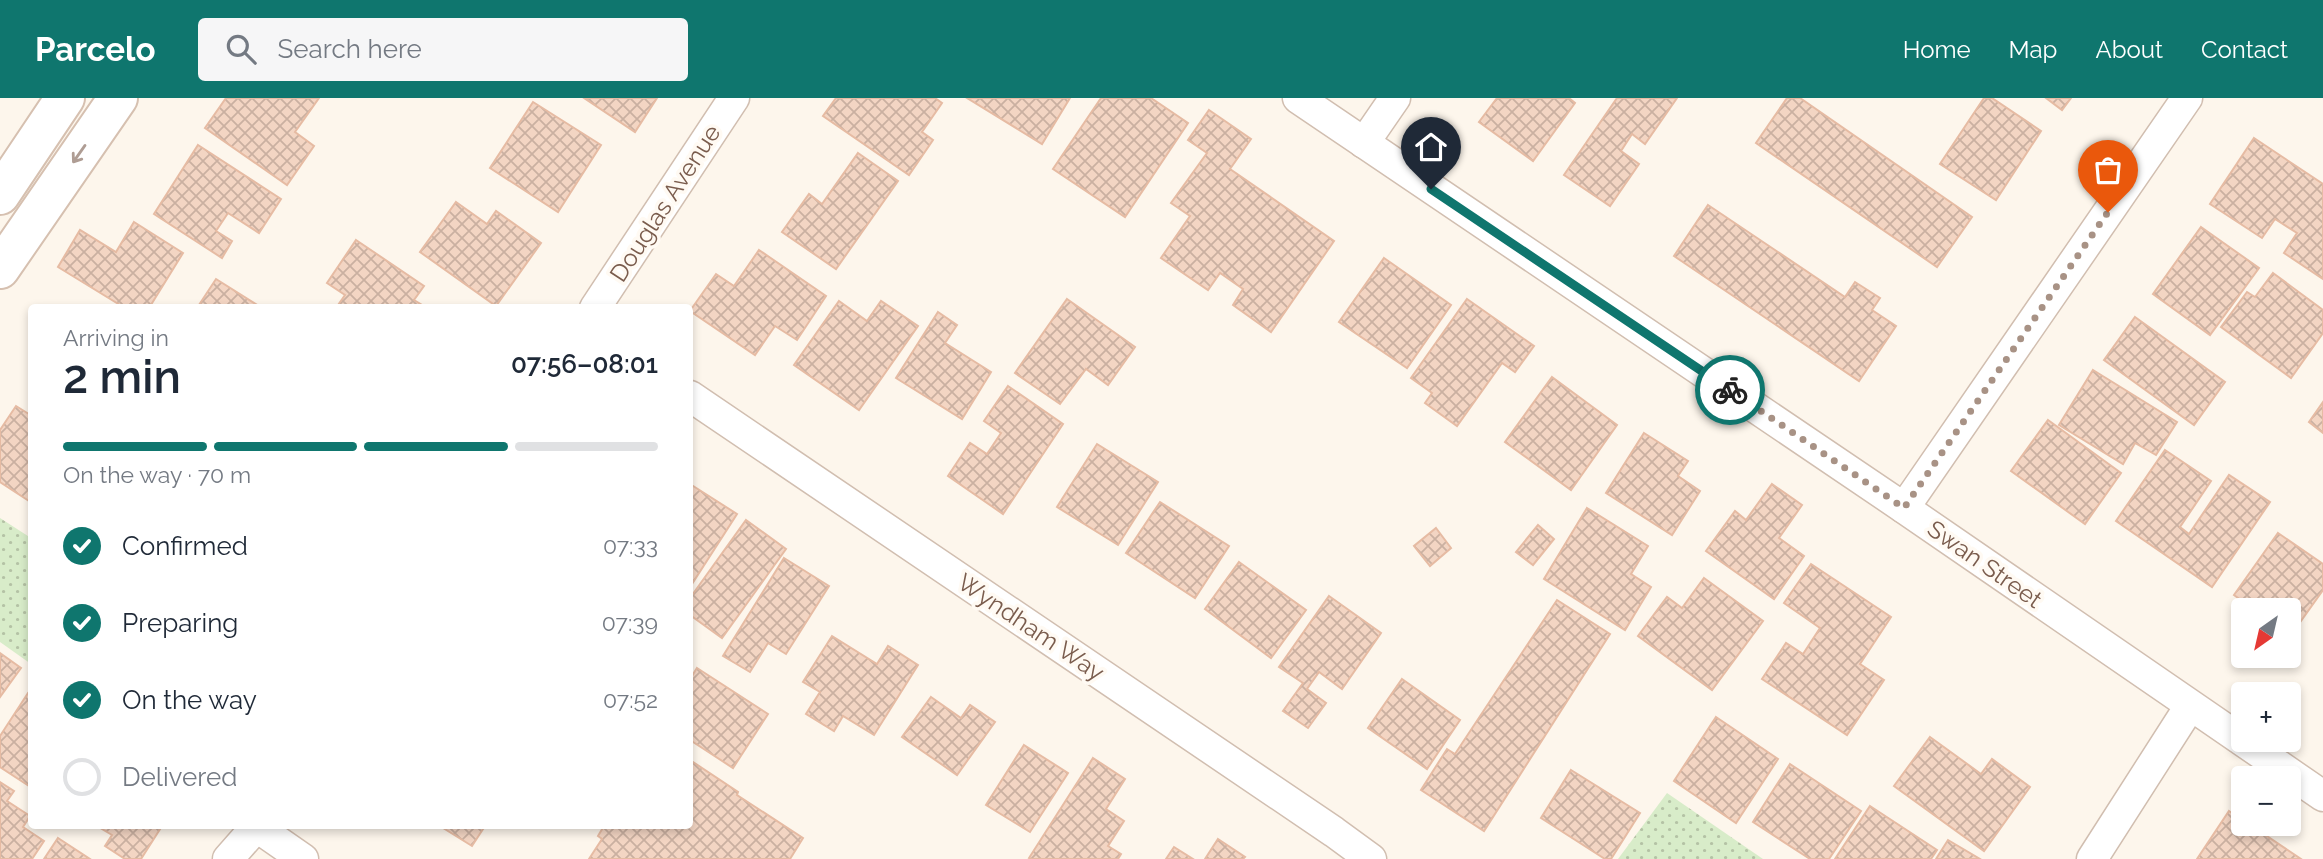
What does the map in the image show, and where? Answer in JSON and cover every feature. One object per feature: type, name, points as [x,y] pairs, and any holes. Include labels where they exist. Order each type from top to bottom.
[{"type":"main road","points":[[0,195],[65,98]]},
{"type":"main road","points":[[0,269],[118,98]]},
{"type":"street","name":"Douglas Avenue","points":[[598,304],[734,98]]},
{"type":"street","name":"Swan Street","points":[[1298,98],[1904,508],[2323,796]]},
{"type":"street","points":[[1364,143],[1395,98]]},
{"type":"street","points":[[1904,508],[2187,98]]},
{"type":"street","name":"Wyndham Way","points":[[693,398],[1371,859]]},
{"type":"street","points":[[2092,859],[2190,706]]},
{"type":"street","points":[[228,859],[254,829]]},
{"type":"street","points":[[261,829],[303,859]]},
{"type":"green space","points":[[0,518],[28,536],[28,662],[0,642]]},
{"type":"green space","points":[[1667,793],[1763,859],[1618,859]]},
{"type":"building","points":[[226,98],[319,98],[295,132],[314,146],[287,185],[205,128]]},
{"type":"building","points":[[584,98],[657,98],[635,132]]},
{"type":"building","points":[[836,98],[935,98],[942,103],[922,132],[933,140],[909,175],[823,116]]},
{"type":"building","points":[[967,98],[1070,98],[1042,144]]},
{"type":"building","points":[[1101,98],[1151,98],[1188,123],[1125,217],[1053,169]]},
{"type":"building","points":[[1497,98],[1569,98],[1575,103],[1533,161],[1479,122]]},
{"type":"building","points":[[1617,98],[1677,98],[1645,144],[1632,134],[1621,151],[1639,164],[1610,206],[1564,175]]},
{"type":"building","points":[[1787,98],[1800,98],[1972,217],[1937,267],[1756,143]]},
{"type":"building","points":[[1984,98],[1992,98],[2041,131],[1996,200],[1940,164]]},
{"type":"building","points":[[2046,98],[2071,98],[2062,110]]},
{"type":"building","points":[[533,102],[601,145],[558,212],[490,168]]},
{"type":"building","points":[[1209,110],[1251,139],[1230,169],[1334,241],[1271,332],[1233,305],[1243,289],[1220,273],[1208,290],[1161,258],[1190,216],[1171,203],[1207,153],[1188,140]]},
{"type":"building","points":[[2254,138],[2323,184],[2323,279],[2284,253],[2297,233],[2275,219],[2262,238],[2210,204]]},
{"type":"building","points":[[198,145],[281,199],[259,233],[228,213],[216,231],[232,241],[222,258],[154,214]]},
{"type":"building","points":[[858,153],[898,181],[836,269],[782,232],[809,194],[822,204]]},
{"type":"building","points":[[456,202],[487,224],[496,211],[541,243],[497,304],[493,304],[420,252]]},
{"type":"building","points":[[1708,205],[1845,297],[1855,282],[1880,298],[1872,310],[1896,326],[1859,381],[1674,256]]},
{"type":"building","points":[[134,222],[183,253],[151,304],[118,304],[58,267],[80,230],[116,252]]},
{"type":"building","points":[[2201,227],[2259,268],[2210,335],[2153,294]]},
{"type":"building","points":[[356,240],[424,286],[414,300],[420,304],[339,304],[345,295],[327,283]]},
{"type":"building","points":[[759,250],[826,296],[797,340],[775,326],[755,355],[693,313],[693,307],[716,274],[734,286]]},
{"type":"building","points":[[1384,258],[1451,305],[1407,368],[1339,322]]},
{"type":"building","points":[[2273,273],[2323,310],[2323,333],[2291,378],[2221,327],[2247,292],[2255,297]]},
{"type":"building","points":[[216,279],[256,304],[200,304]]},
{"type":"building","points":[[1067,299],[1135,347],[1108,385],[1086,369],[1060,404],[1015,373]]},
{"type":"building","points":[[1467,299],[1534,346],[1515,372],[1502,363],[1457,426],[1425,403],[1432,393],[1411,378]]},
{"type":"building","points":[[839,301],[867,321],[881,301],[918,326],[859,410],[794,365]]},
{"type":"building","points":[[938,312],[957,325],[945,343],[991,372],[962,419],[896,378]]},
{"type":"building","points":[[2135,317],[2225,382],[2194,425],[2104,360]]},
{"type":"building","points":[[2093,370],[2177,422],[2156,455],[2135,443],[2123,464],[2059,425]]},
{"type":"building","points":[[1552,377],[1617,425],[1571,490],[1505,442]]},
{"type":"building","points":[[1008,386],[1063,424],[1003,514],[948,476],[970,443],[987,454],[1001,433],[984,421]]},
{"type":"building","points":[[2323,402],[2323,433],[2309,422]]},
{"type":"building","points":[[16,406],[28,414],[28,500],[0,482],[0,430]]},
{"type":"building","points":[[2048,420],[2121,473],[2085,524],[2011,471]]},
{"type":"building","points":[[1644,433],[1688,461],[1678,476],[1700,491],[1672,535],[1606,493]]},
{"type":"building","points":[[1097,444],[1158,482],[1118,545],[1057,507]]},
{"type":"building","points":[[2165,450],[2211,481],[2180,527],[2189,534],[2229,475],[2270,502],[2212,587],[2116,521]]},
{"type":"building","points":[[1772,484],[1802,505],[1779,538],[1804,556],[1774,599],[1706,551],[1735,511],[1746,520]]},
{"type":"building","points":[[693,486],[737,514],[693,582]]},
{"type":"building","points":[[1160,502],[1229,546],[1195,598],[1126,553]]},
{"type":"building","points":[[1587,508],[1648,546],[1631,574],[1651,587],[1625,630],[1544,579]]},
{"type":"building","points":[[746,520],[786,549],[722,638],[693,617],[693,594]]},
{"type":"building","points":[[1538,525],[1554,539],[1533,565],[1516,552]]},
{"type":"building","points":[[1436,528],[1451,548],[1430,566],[1414,546]]},
{"type":"building","points":[[2278,533],[2323,564],[2323,590],[2301,621],[2301,598],[2238,598],[2234,595]]},
{"type":"building","points":[[784,558],[829,586],[786,654],[768,643],[750,672],[723,656]]},
{"type":"building","points":[[1239,562],[1306,610],[1271,658],[1205,609]]},
{"type":"building","points":[[1811,564],[1891,617],[1860,664],[1884,680],[1847,735],[1762,679],[1786,643],[1803,654],[1820,628],[1784,603]]},
{"type":"building","points":[[1704,578],[1763,621],[1712,690],[1638,636],[1667,597],[1682,608]]},
{"type":"building","points":[[1329,596],[1381,633],[1342,689],[1319,672],[1307,689],[1326,703],[1308,728],[1283,711],[1303,683],[1279,667]]},
{"type":"building","points":[[1557,600],[1610,634],[1484,831],[1421,790],[1447,749],[1455,754]]},
{"type":"building","points":[[832,636],[877,664],[888,646],[918,665],[874,735],[843,716],[834,731],[806,714],[820,692],[803,682]]},
{"type":"building","points":[[0,653],[21,668],[0,697]]},
{"type":"building","points":[[697,668],[768,714],[733,768],[693,742],[693,674]]},
{"type":"building","points":[[1402,679],[1460,720],[1427,769],[1368,728]]},
{"type":"building","points":[[28,693],[28,785],[0,767],[0,736]]},
{"type":"building","points":[[931,697],[961,718],[970,705],[995,722],[957,775],[902,737]]},
{"type":"building","points":[[1716,717],[1778,759],[1736,823],[1674,781]]},
{"type":"building","points":[[1930,737],[1981,774],[1992,759],[2030,787],[1984,851],[1894,786]]},
{"type":"building","points":[[1024,745],[1068,773],[1030,832],[986,805]]},
{"type":"building","points":[[1093,758],[1125,779],[1106,809],[1124,821],[1108,846],[1121,854],[1118,859],[1029,858]]},
{"type":"building","points":[[693,762],[738,792],[737,795],[803,838],[790,859],[589,859],[602,839],[598,836],[602,829],[693,829]]},
{"type":"building","points":[[1790,764],[1861,811],[1829,859],[1810,859],[1753,822]]},
{"type":"building","points":[[1571,770],[1640,813],[1611,859],[1605,859],[1541,818]]},
{"type":"building","points":[[0,782],[14,791],[7,801],[28,815],[23,827],[44,841],[32,859],[0,859]]},
{"type":"building","points":[[1870,806],[1937,850],[1931,859],[1835,859]]},
{"type":"building","points":[[2229,811],[2231,836],[2267,836],[2301,859],[2197,859]]},
{"type":"building","points":[[102,829],[160,829],[141,859],[125,859],[105,846],[112,835]]},
{"type":"building","points":[[445,829],[483,829],[472,846]]},
{"type":"building","points":[[58,838],[90,859],[44,859]]},
{"type":"building","points":[[1218,839],[1245,857],[1205,859]]},
{"type":"building","points":[[1948,840],[1980,859],[1936,859]]},
{"type":"building","points":[[1174,847],[1193,859],[1166,859]]},
{"type":"way so far","points":[[1730,390],[1904,508],[2108,212]]},
{"type":"route","points":[[1431,189],[1730,390]]}]
